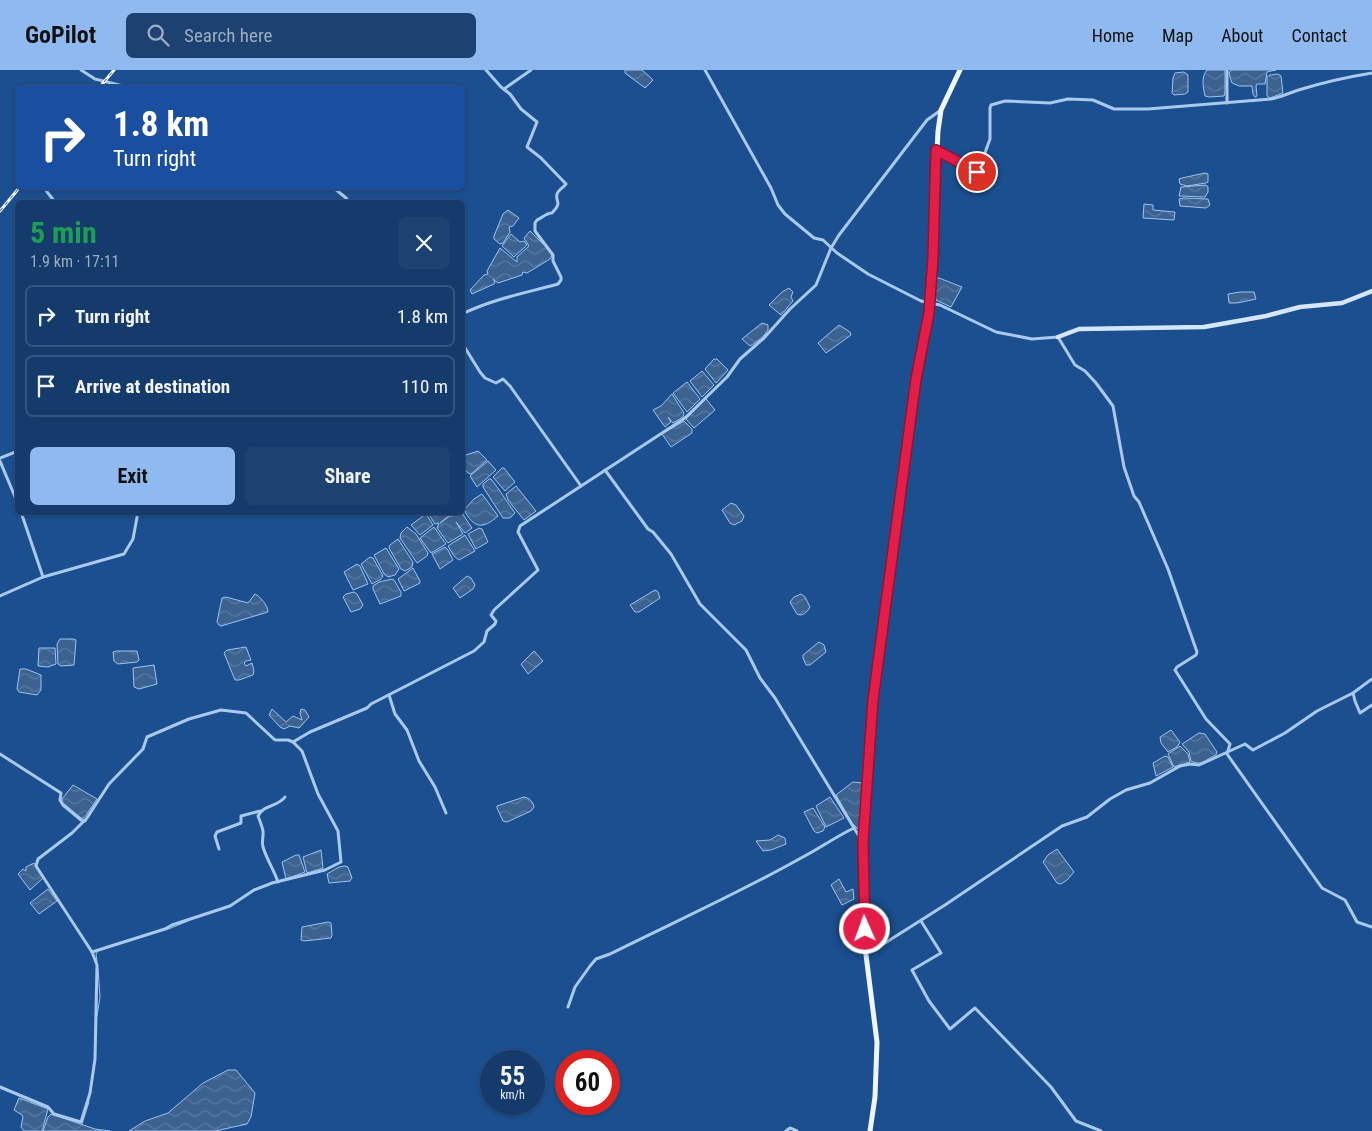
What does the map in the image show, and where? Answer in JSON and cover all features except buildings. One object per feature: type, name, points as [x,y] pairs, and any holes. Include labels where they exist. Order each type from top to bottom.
[{"type":"main road","points":[[870,1131],[877,1042],[865,947],[863,842],[873,700],[916,379],[930,303],[936,150],[942,110],[960,70]]},
{"type":"street","points":[[81,70],[95,79],[119,85]]},
{"type":"street","points":[[465,312],[477,306],[513,295],[558,284],[561,280],[553,255],[534,232],[534,228],[537,220],[547,213],[552,213],[557,208],[559,202],[558,192],[566,184],[541,158],[527,148],[537,122],[521,109],[510,94],[486,70]]},
{"type":"street","points":[[504,88],[531,70]]},
{"type":"street","points":[[705,70],[771,188],[778,205],[785,214],[814,238],[823,240],[831,248],[868,274],[921,301],[940,305],[996,332],[1032,339],[1058,338],[1079,329],[1204,327],[1266,316],[1300,307],[1342,303],[1372,291]]},
{"type":"street","points":[[1227,70],[1227,102]]},
{"type":"street","points":[[936,150],[978,172],[990,139],[990,108],[992,105],[1005,101],[1050,103],[1068,99],[1092,100],[1114,109],[1148,109],[1272,100],[1341,77],[1372,73]]},
{"type":"street","points":[[293,742],[310,732],[367,708],[371,704],[474,652],[484,642],[487,631],[496,623],[491,615],[494,610],[538,570],[518,532],[520,526],[685,418],[727,377],[740,359],[764,338],[790,309],[816,285],[831,248],[927,120],[942,110]]},
{"type":"street","points":[[46,190],[54,200]]},
{"type":"street","points":[[336,190],[348,200]]},
{"type":"street","points":[[1058,338],[1075,365],[1096,383],[1113,406],[1124,468],[1134,496],[1139,502],[1168,569],[1197,652],[1196,655],[1175,670],[1206,719],[1230,744],[1227,754]]},
{"type":"street","points":[[465,347],[486,378],[496,383],[503,379],[510,386],[581,486]]},
{"type":"street","points":[[15,452],[0,460],[15,497]]},
{"type":"street","points":[[604,470],[648,529],[653,532],[670,554],[700,604],[746,650],[760,678],[775,698],[863,842]]},
{"type":"street","points":[[22,515],[43,577]]},
{"type":"street","points":[[0,596],[43,577],[124,554],[134,539],[138,515]]},
{"type":"street","points":[[865,947],[874,950],[921,921],[1062,826],[1087,818],[1110,799],[1126,790],[1150,783],[1180,766],[1199,765],[1246,744],[1253,750],[1285,733],[1317,711],[1353,693],[1372,679]]},
{"type":"street","points":[[1353,693],[1360,713],[1372,705]]},
{"type":"street","points":[[389,695],[396,714],[407,730],[419,761],[435,787],[446,813]]},
{"type":"street","points":[[0,1087],[48,1107],[54,1114],[81,1122],[90,1093],[95,1059],[97,965],[92,952],[36,866],[38,859],[85,821],[109,784],[143,749],[147,737],[189,719],[221,710],[246,713],[275,740],[293,742],[302,751],[318,794],[338,831],[342,861],[325,870],[254,890],[230,906],[172,925],[165,930],[92,952]]},
{"type":"street","points":[[0,754],[61,793],[60,800],[63,805],[81,820],[85,821]]},
{"type":"street","points":[[1227,754],[1322,888],[1345,900],[1357,922],[1372,927]]},
{"type":"street","points":[[278,882],[263,847],[263,832],[258,816],[264,808],[281,802],[285,797]]},
{"type":"street","points":[[219,848],[215,836],[217,832],[241,823],[241,816],[261,811]]},
{"type":"street","points":[[568,1007],[575,986],[596,959],[610,954],[722,899],[854,828]]},
{"type":"street","points":[[921,921],[941,953],[912,970],[929,1001],[950,1029],[975,1008],[1051,1087],[1076,1121],[1101,1131]]},
{"type":"street","points":[[786,1131],[790,1128],[797,1131]]},
{"type":"water","points":[[625,70],[642,70],[653,80],[645,88],[625,73]]},
{"type":"water","points":[[1207,70],[1225,70],[1224,96],[1205,96],[1203,79]]},
{"type":"water","points":[[1232,70],[1276,70],[1267,72],[1265,84],[1257,84],[1257,96],[1255,97],[1252,86],[1239,86],[1232,83],[1229,74]]},
{"type":"water","points":[[1184,72],[1188,75],[1188,92],[1174,95],[1172,93],[1175,73]]},
{"type":"water","points":[[1278,74],[1281,76],[1283,93],[1270,98],[1267,96],[1267,77]]},
{"type":"water","points":[[1208,174],[1208,182],[1206,183],[1187,186],[1180,184],[1179,179]]},
{"type":"water","points":[[1206,185],[1208,192],[1205,197],[1179,196],[1181,187]]},
{"type":"water","points":[[1179,199],[1208,199],[1210,205],[1206,208],[1180,206]]},
{"type":"water","points":[[1144,204],[1153,205],[1153,210],[1175,212],[1174,220],[1143,218]]},
{"type":"water","points":[[508,210],[519,218],[513,226],[509,227],[510,232],[503,243],[500,244],[494,239],[494,236],[503,214]]},
{"type":"water","points":[[530,231],[552,255],[550,259],[527,273],[523,272],[522,275],[498,283],[493,279],[494,284],[472,294],[470,290],[484,275],[488,274],[487,271],[500,248],[517,262],[517,257],[529,246],[524,238]]},
{"type":"water","points":[[511,234],[520,242],[524,241],[527,245],[514,257],[502,246]]},
{"type":"water","points":[[936,278],[962,287],[951,307],[936,300],[934,286]]},
{"type":"water","points":[[789,288],[793,292],[791,297],[793,301],[781,315],[769,305]]},
{"type":"water","points":[[1254,292],[1256,299],[1229,303],[1228,294]]},
{"type":"water","points":[[762,323],[768,325],[768,330],[761,339],[750,346],[742,339]]},
{"type":"water","points":[[839,325],[850,332],[851,335],[826,353],[818,343]]},
{"type":"water","points":[[714,359],[717,359],[728,370],[716,383],[705,369]]},
{"type":"water","points":[[702,371],[714,385],[702,397],[690,381]]},
{"type":"water","points":[[687,382],[700,399],[687,412],[673,393]]},
{"type":"water","points":[[672,394],[684,413],[683,417],[673,423],[668,417],[671,422],[665,427],[653,410],[661,406]]},
{"type":"water","points":[[706,399],[715,410],[694,428],[686,419]]},
{"type":"water","points":[[684,421],[692,429],[692,433],[671,447],[662,434]]},
{"type":"water","points":[[478,451],[487,460],[471,474],[465,469],[465,455]]},
{"type":"water","points":[[488,461],[496,470],[477,487],[470,476]]},
{"type":"water","points":[[502,468],[515,482],[505,491],[493,477]]},
{"type":"water","points":[[491,479],[515,513],[510,518],[503,518],[483,487],[483,484]]},
{"type":"water","points":[[516,486],[536,511],[524,520],[508,500],[506,494]]},
{"type":"water","points":[[482,494],[498,516],[483,525],[475,524],[465,512],[465,509],[474,499]]},
{"type":"water","points":[[731,503],[736,505],[744,516],[742,521],[734,525],[730,523],[722,510]]},
{"type":"water","points":[[427,515],[433,525],[420,535],[411,525]]},
{"type":"water","points":[[429,515],[450,515],[440,523],[450,516],[463,515],[472,528],[465,533],[456,522],[463,534],[448,543],[437,528],[439,523],[435,524]]},
{"type":"water","points":[[407,527],[416,534],[428,553],[427,556],[417,563],[400,538],[401,533]]},
{"type":"water","points":[[434,527],[446,544],[431,553],[420,538]]},
{"type":"water","points":[[479,528],[482,529],[488,542],[476,549],[468,534]]},
{"type":"water","points":[[465,535],[475,551],[459,560],[448,546]]},
{"type":"water","points":[[398,539],[413,562],[412,567],[405,571],[401,569],[389,548]]},
{"type":"water","points":[[445,547],[453,560],[440,569],[432,554]]},
{"type":"water","points":[[386,548],[399,569],[395,575],[388,577],[384,574],[374,555]]},
{"type":"water","points":[[370,557],[373,558],[383,576],[372,584],[361,564]]},
{"type":"water","points":[[357,564],[360,566],[368,584],[353,590],[344,572]]},
{"type":"water","points":[[413,568],[420,583],[404,591],[398,579]]},
{"type":"water","points":[[467,576],[471,578],[475,585],[473,589],[460,598],[453,588]]},
{"type":"water","points":[[392,579],[401,592],[401,596],[380,604],[373,586],[379,582]]},
{"type":"water","points":[[655,590],[660,598],[639,612],[635,612],[630,605]]},
{"type":"water","points":[[354,592],[363,605],[360,609],[351,612],[343,597]]},
{"type":"water","points":[[255,594],[267,607],[268,612],[219,625],[217,622],[222,598],[226,597],[248,603]]},
{"type":"water","points":[[801,594],[805,597],[810,607],[801,615],[797,614],[790,602],[794,597]]},
{"type":"water","points":[[60,639],[76,640],[74,665],[61,666],[58,664],[57,644]]},
{"type":"water","points":[[819,642],[824,645],[826,652],[810,665],[806,665],[803,655]]},
{"type":"water","points":[[246,647],[251,660],[244,663],[246,666],[252,663],[253,675],[235,680],[224,653],[227,650]]},
{"type":"water","points":[[39,648],[55,648],[56,664],[48,667],[38,666]]},
{"type":"water","points":[[137,651],[139,660],[137,662],[118,664],[114,661],[113,652]]},
{"type":"water","points":[[534,651],[543,661],[528,674],[521,664]]},
{"type":"water","points":[[154,665],[157,684],[139,689],[134,687],[133,668]]},
{"type":"water","points":[[20,669],[26,669],[41,675],[41,690],[37,695],[19,692],[17,689]]},
{"type":"water","points":[[272,709],[286,722],[293,716],[302,720],[301,709],[305,710],[309,717],[299,728],[290,726],[284,729],[269,715]]},
{"type":"water","points":[[1171,730],[1180,742],[1177,747],[1168,752],[1161,743],[1160,737]]},
{"type":"water","points":[[1199,733],[1205,734],[1217,752],[1216,755],[1204,761],[1195,763],[1191,761],[1189,752],[1182,744]]},
{"type":"water","points":[[1180,746],[1188,754],[1190,762],[1174,767],[1168,754]]},
{"type":"water","points":[[1165,756],[1168,757],[1173,767],[1156,776],[1153,763]]},
{"type":"water","points":[[853,782],[862,783],[859,830],[852,823],[836,795]]},
{"type":"water","points":[[73,785],[97,799],[84,818],[81,818],[62,802],[62,799]]},
{"type":"water","points":[[524,797],[530,799],[533,803],[534,807],[531,811],[507,822],[503,821],[497,806]]},
{"type":"water","points":[[830,797],[844,818],[826,827],[816,806]]},
{"type":"water","points":[[813,808],[825,827],[823,831],[817,833],[804,812]]},
{"type":"water","points":[[778,835],[785,838],[786,844],[771,850],[763,851],[756,841],[770,840]]},
{"type":"water","points":[[1057,849],[1074,872],[1061,884],[1057,883],[1043,862],[1048,855]]},
{"type":"water","points":[[321,850],[323,868],[307,873],[303,857]]},
{"type":"water","points":[[299,855],[305,872],[286,879],[282,862]]},
{"type":"water","points":[[34,863],[43,878],[30,890],[18,874],[23,869],[26,871],[26,867]]},
{"type":"water","points":[[339,867],[348,867],[352,878],[350,881],[329,883],[327,874]]},
{"type":"water","points":[[839,879],[846,892],[853,889],[854,899],[842,905],[831,885]]},
{"type":"water","points":[[48,889],[57,901],[39,914],[30,903]]},
{"type":"water","points":[[331,923],[331,938],[301,940],[302,927]]},
{"type":"water","points":[[228,1070],[236,1070],[255,1093],[251,1117],[247,1124],[215,1131],[129,1131],[145,1121],[168,1113],[203,1083]]},
{"type":"water","points":[[19,1098],[48,1109],[42,1131],[24,1131],[21,1127],[23,1117],[14,1110]]},
{"type":"water","points":[[51,1114],[95,1129],[110,1131],[43,1131]]},
{"type":"waterway","points":[[166,930],[188,921]]},
{"type":"waterway","points":[[97,961],[96,954],[98,951]]},
{"type":"waterway","points":[[97,1016],[100,997],[98,968]]},
{"type":"waterway","points":[[82,1124],[89,1102]]},
{"type":"railway","points":[[102,85],[114,70]]},
{"type":"railway","points":[[0,211],[17,190]]},
{"type":"route","points":[[865,929],[863,842],[873,700],[916,379],[929,313],[933,257],[936,150],[977,172]]}]
